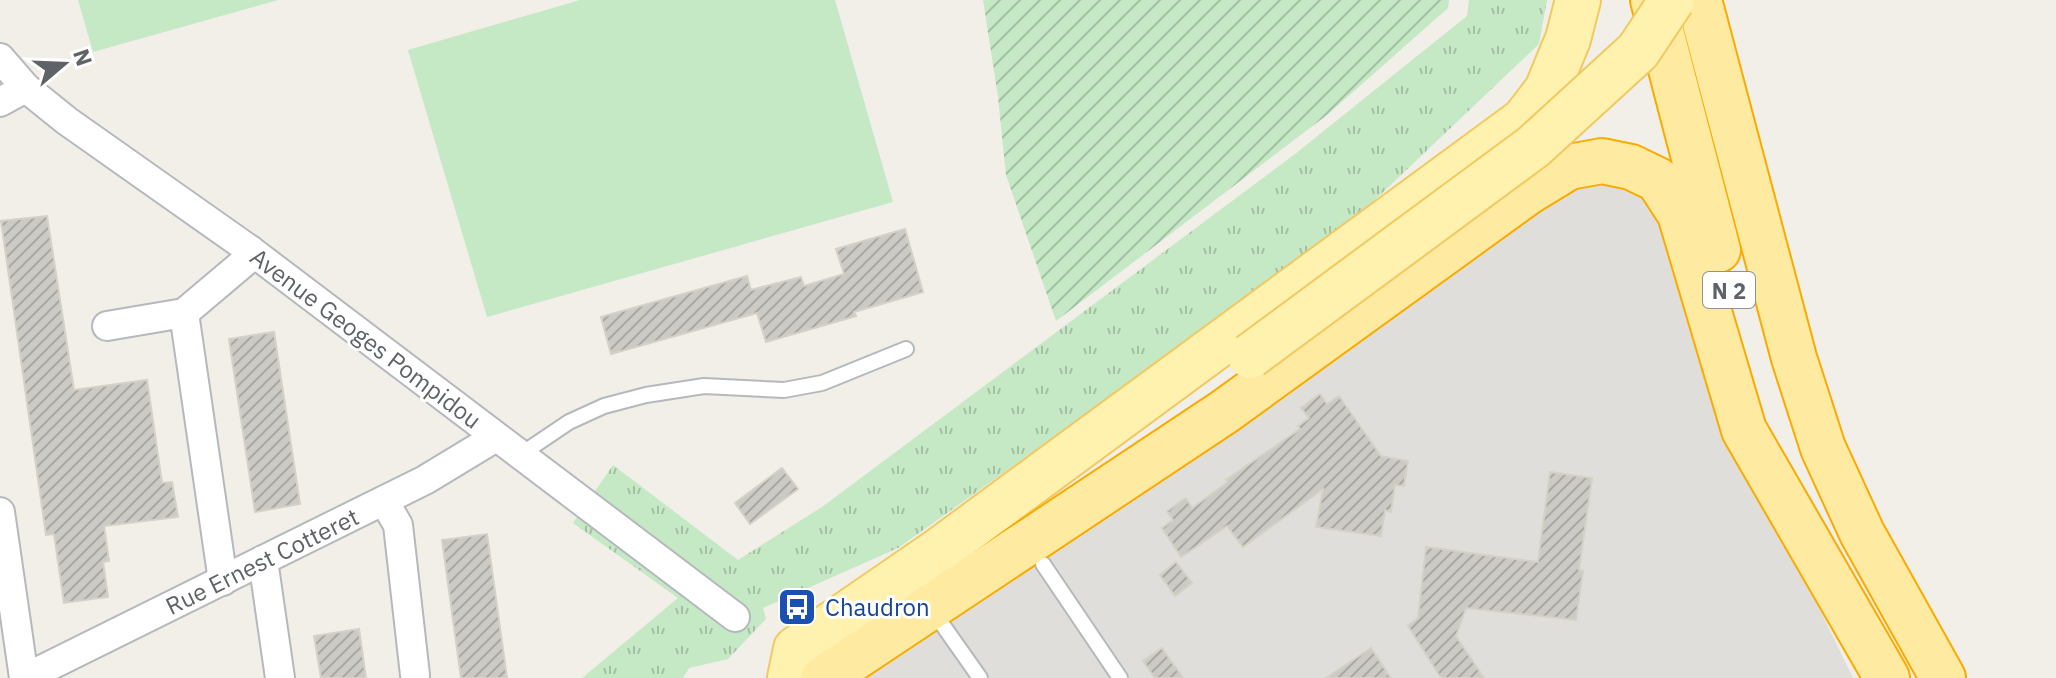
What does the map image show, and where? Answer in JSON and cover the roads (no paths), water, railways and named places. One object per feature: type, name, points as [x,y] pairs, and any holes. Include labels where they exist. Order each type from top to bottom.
[{"type":"highway","name":"N 2","points":[[1653,0],[1752,376],[1786,475],[1826,574],[1887,678]]},
{"type":"highway","name":"N 2","points":[[1699,0],[1794,358],[1823,448],[1862,533],[1943,678]]},
{"type":"highway","points":[[824,678],[1224,412],[1528,192],[1569,167],[1602,161],[1631,167],[1658,180],[1680,214],[1744,430],[1826,574]]},
{"type":"main road","points":[[790,678],[796,649],[937,552],[1524,120],[1547,90],[1568,39],[1578,0]]},
{"type":"main road","points":[[801,678],[1073,487],[1533,147],[1638,51],[1672,0]]},
{"type":"street","points":[[0,102],[10,72]]},
{"type":"street","name":"Avenue Geoges Pompidou","points":[[10,72],[67,121],[250,250],[735,617]]},
{"type":"street","points":[[107,326],[184,313],[248,259],[250,250]]},
{"type":"street","points":[[184,313],[223,581]]},
{"type":"street","name":"Rue Ernest Cotteret","points":[[0,512],[24,678],[63,669],[263,560],[425,480],[496,437]]},
{"type":"street","points":[[384,501],[398,525],[415,675]]},
{"type":"street","points":[[263,560],[280,678]]},
{"type":"lane","points":[[520,455],[569,422],[604,406],[646,395],[704,386],[784,390],[822,383],[906,349]]},
{"type":"lane","points":[[1043,564],[1120,678]]},
{"type":"lane","points":[[942,624],[980,678]]},
{"type":"place","name":"Chaudron","points":[[797,607]]}]
